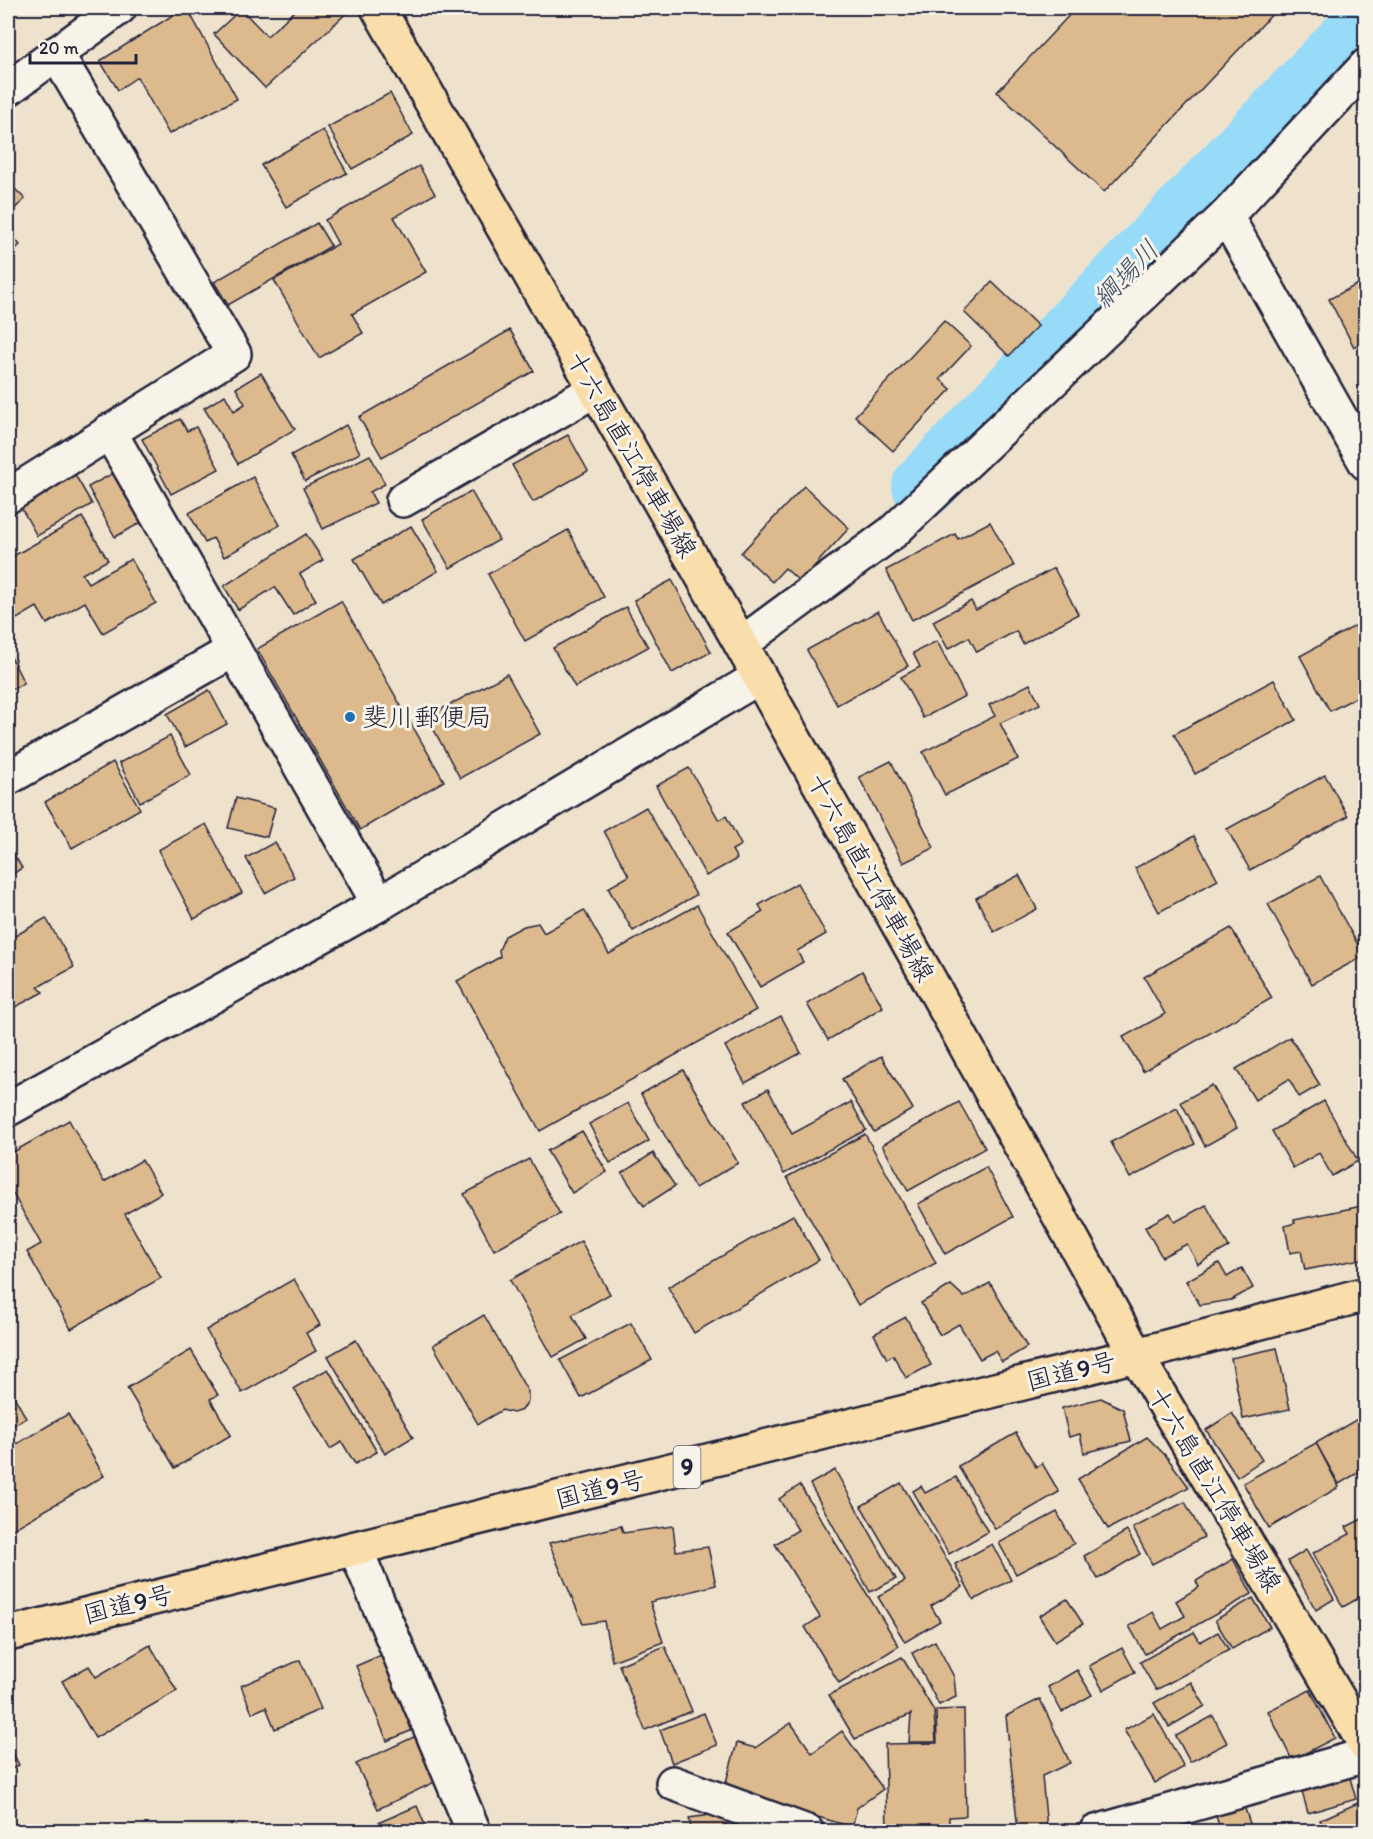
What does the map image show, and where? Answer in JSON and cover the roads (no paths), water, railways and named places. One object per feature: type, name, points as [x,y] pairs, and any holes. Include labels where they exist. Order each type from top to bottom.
[{"type":"main road","name":"十六島直江停車場線","points":[[378,8],[741,644],[936,991],[1136,1355],[1365,1746]]},
{"type":"main road","name":"国道9号","points":[[8,1634],[356,1550],[1136,1355],[1365,1294]]},
{"type":"street","points":[[8,89],[120,8]]},
{"type":"street","points":[[8,496],[234,354],[56,53]]},
{"type":"street","points":[[741,644],[893,532],[1226,216],[1365,66]]},
{"type":"street","points":[[1226,216],[1365,463]]},
{"type":"street","points":[[403,500],[595,390]]},
{"type":"street","points":[[109,431],[379,904]]},
{"type":"street","points":[[8,778],[234,650]]},
{"type":"street","points":[[8,1109],[379,904],[759,676]]},
{"type":"street","points":[[356,1550],[474,1832]]},
{"type":"street","points":[[1096,1832],[1365,1755]]},
{"type":"street","points":[[673,1783],[791,1829]]},
{"type":"waterway","name":"綱場川","points":[[924,486],[1366,23]]},
{"type":"place","name":"斐川郵便局","points":[[350,717]]}]
